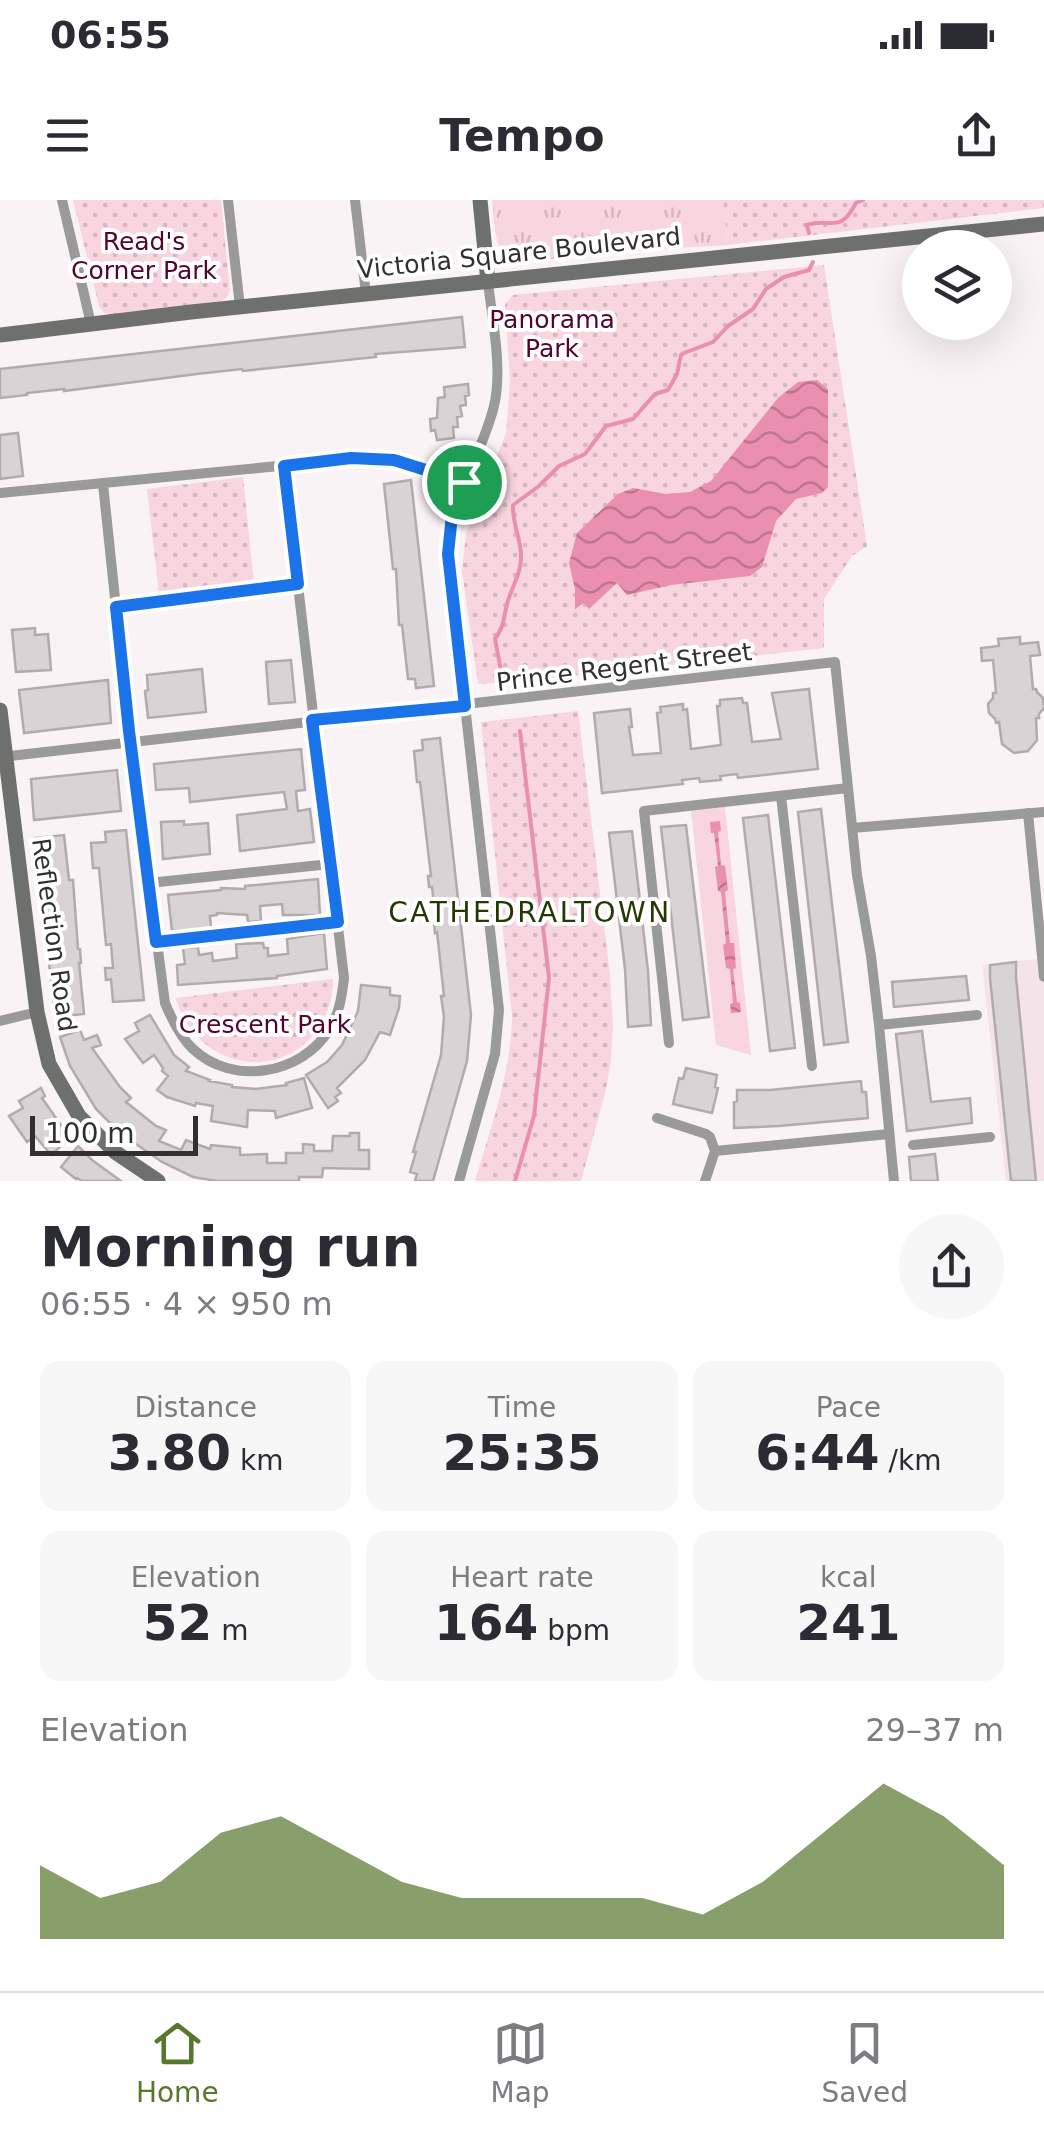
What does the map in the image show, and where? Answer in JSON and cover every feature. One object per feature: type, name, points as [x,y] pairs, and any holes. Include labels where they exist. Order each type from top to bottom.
[{"type":"street","points":[[62,200],[90,324]]},
{"type":"street","points":[[228,200],[240,307]]},
{"type":"street","points":[[355,200],[366,294]]},
{"type":"street","points":[[459,1181],[495,1054],[499,1010],[448,554],[452,515],[489,421],[496,389],[480,200]]},
{"type":"street","name":"Victoria Square Boulevard","points":[[0,335],[1044,224]]},
{"type":"street","points":[[0,494],[351,458],[394,460],[464,482]]},
{"type":"street","points":[[102,484],[164,1003],[194,1050],[240,1072],[265,1071],[308,1053],[330,1030],[341,1001],[344,978],[284,466]]},
{"type":"street","points":[[116,607],[298,584]]},
{"type":"street","name":"Prince Regent Street","points":[[3,757],[834,662],[848,788]]},
{"type":"street","name":"Reflection Road","points":[[0,710],[37,1012],[49,1064],[79,1116],[115,1152],[158,1181]]},
{"type":"street","points":[[669,1043],[644,811],[848,788],[894,1181]]},
{"type":"street","points":[[781,796],[812,1066]]},
{"type":"street","points":[[852,828],[1044,812]]},
{"type":"street","points":[[1028,814],[1044,977]]},
{"type":"street","points":[[149,883],[330,864]]},
{"type":"street","points":[[156,942],[338,922]]},
{"type":"street","points":[[0,1021],[37,1012]]},
{"type":"street","points":[[878,1025],[978,1015]]},
{"type":"street","points":[[657,1118],[710,1138],[716,1151],[705,1181]]},
{"type":"street","points":[[716,1151],[889,1134]]},
{"type":"street","points":[[912,1144],[990,1138]]},
{"type":"shaded area","points":[[1044,958],[1044,1181],[1006,1181],[982,965]]},
{"type":"green space","name":"Read's Corner Park","points":[[73,200],[221,200],[230,291],[227,298],[104,313]]},
{"type":"green space","points":[[492,200],[723,200],[728,245],[508,261],[497,241]]},
{"type":"green space","points":[[723,200],[1044,200],[1044,208],[728,245]]},
{"type":"green space","name":"Panorama Park","points":[[824,265],[867,546],[852,556],[824,599],[824,648],[478,684],[462,571],[466,534],[506,433],[510,381],[505,304],[513,295]]},
{"type":"green space","points":[[243,477],[254,583],[159,594],[147,489]]},
{"type":"green space","points":[[578,711],[610,975],[613,1026],[605,1094],[581,1181],[475,1181],[504,1079],[512,1016],[481,722]]},
{"type":"green space","points":[[725,807],[751,1055],[716,1045],[691,811]]},
{"type":"green space","name":"Crescent Park","points":[[333,979],[322,1023],[309,1040],[274,1060],[232,1058],[211,1048],[189,1026],[175,998]]},
{"type":"water","points":[[817,380],[828,389],[828,487],[822,493],[796,499],[776,521],[762,567],[750,576],[671,585],[627,595],[617,583],[589,609],[584,603],[575,609],[569,563],[577,533],[618,494],[633,488],[666,494],[690,492],[711,481],[778,398],[798,382]]},
{"type":"water","points":[[720,821],[721,865],[725,866],[730,943],[734,943],[733,969],[741,1012],[731,1013],[730,969],[726,968],[721,892],[710,822]]},
{"type":"building","points":[[462,317],[465,347],[0,398],[0,369]]},
{"type":"building","points":[[468,384],[466,405],[460,406],[462,416],[457,417],[458,427],[453,427],[454,438],[437,440],[430,419],[437,418],[438,398],[445,397],[444,387]]},
{"type":"building","points":[[18,433],[23,476],[0,479],[0,435]]},
{"type":"building","points":[[411,480],[434,686],[416,688],[415,679],[408,679],[399,625],[384,484]]},
{"type":"building","points":[[35,628],[35,635],[48,634],[51,670],[16,672],[12,630]]},
{"type":"building","points":[[1020,637],[1020,644],[1038,642],[1040,655],[1030,656],[1033,689],[1043,698],[1044,708],[1036,718],[1037,740],[1028,751],[1014,753],[1002,744],[999,722],[989,713],[988,704],[996,693],[993,660],[982,661],[981,648],[999,646],[998,639]]},
{"type":"building","points":[[291,660],[295,702],[269,704],[266,662]]},
{"type":"building","points":[[202,669],[206,712],[148,718],[147,675]]},
{"type":"building","points":[[108,680],[111,723],[24,733],[19,690]]},
{"type":"building","points":[[809,689],[818,769],[738,778],[737,774],[700,782],[699,778],[682,780],[683,784],[602,793],[594,713],[630,709],[633,755],[661,753],[657,713],[661,712],[660,707],[683,704],[683,710],[687,709],[691,749],[721,745],[717,706],[720,700],[742,698],[747,703],[752,742],[781,739],[772,693]]},
{"type":"building","points":[[440,738],[471,1015],[467,1061],[433,1181],[415,1181],[417,1174],[410,1172],[413,1152],[441,1055],[444,996],[414,751],[423,750],[422,740]]},
{"type":"building","points":[[301,749],[305,790],[296,791],[298,811],[310,809],[314,842],[240,851],[237,815],[287,809],[284,792],[190,802],[189,788],[156,790],[154,764]]},
{"type":"building","points":[[117,770],[121,811],[34,820],[31,779]]},
{"type":"building","points":[[821,809],[848,1042],[824,1045],[798,812]]},
{"type":"building","points":[[768,815],[795,1048],[770,1051],[743,818]]},
{"type":"building","points":[[184,821],[184,825],[208,823],[210,854],[163,859],[161,822]]},
{"type":"building","points":[[686,825],[709,1017],[683,1020],[661,827]]},
{"type":"building","points":[[126,830],[144,1000],[113,1002],[111,979],[106,980],[105,968],[113,968],[111,944],[106,945],[99,868],[93,868],[91,843],[106,842],[105,832]]},
{"type":"building","points":[[632,831],[651,1025],[628,1027],[609,833]]},
{"type":"building","points":[[64,835],[69,880],[73,880],[84,1014],[55,1017],[35,838]]},
{"type":"building","points":[[318,879],[320,915],[283,915],[282,904],[260,906],[261,921],[248,922],[247,915],[217,913],[210,916],[211,928],[172,931],[168,895]]},
{"type":"building","points":[[324,933],[327,969],[277,978],[178,985],[177,965],[185,964],[183,948],[198,947],[199,955],[212,953],[213,961],[237,958],[236,944],[263,943],[268,956],[288,954],[287,939]]},
{"type":"building","points":[[1016,962],[1036,1181],[1011,1181],[990,978],[990,965]]},
{"type":"building","points":[[966,976],[969,1000],[894,1007],[892,982]]},
{"type":"building","points":[[361,985],[390,988],[390,995],[400,996],[399,1008],[390,1035],[380,1032],[365,1060],[337,1088],[341,1093],[335,1097],[338,1101],[328,1108],[306,1075],[327,1062],[342,1045],[358,1011]]},
{"type":"building","points":[[150,1015],[174,1055],[189,1067],[186,1071],[232,1087],[256,1089],[287,1085],[304,1078],[312,1108],[276,1118],[275,1111],[248,1110],[247,1127],[211,1121],[213,1106],[195,1106],[167,1097],[157,1090],[168,1076],[154,1055],[143,1063],[125,1039],[139,1031],[135,1023]]},
{"type":"building","points":[[80,1030],[84,1040],[97,1035],[101,1045],[92,1048],[131,1098],[126,1102],[166,1130],[159,1141],[181,1150],[186,1140],[210,1149],[211,1145],[240,1148],[240,1155],[267,1154],[267,1163],[286,1163],[286,1153],[303,1153],[303,1144],[314,1145],[314,1151],[332,1151],[333,1136],[359,1133],[359,1150],[369,1150],[369,1169],[323,1168],[322,1177],[299,1177],[299,1181],[217,1181],[193,1177],[162,1162],[120,1133],[96,1109],[70,1066],[60,1037]]},
{"type":"building","points":[[922,1031],[931,1102],[970,1098],[972,1123],[907,1131],[896,1034]]},
{"type":"building","points":[[686,1068],[717,1075],[712,1113],[673,1104],[679,1078],[683,1079]]},
{"type":"building","points":[[861,1081],[868,1118],[734,1128],[737,1090]]},
{"type":"building","points":[[41,1088],[45,1096],[42,1098],[70,1138],[51,1155],[35,1136],[27,1142],[9,1116],[23,1108],[19,1101]]},
{"type":"building","points":[[78,1146],[121,1181],[82,1181],[61,1167]]},
{"type":"building","points":[[935,1154],[938,1181],[911,1181],[909,1157]]},
{"type":"waterway","points":[[809,233],[807,225],[840,222],[863,200]]},
{"type":"waterway","points":[[504,686],[495,639],[521,560],[513,505],[559,466],[585,454],[606,426],[633,419],[655,394],[668,390],[681,355],[713,342],[753,309],[766,289],[784,277],[809,270],[813,262]]},
{"type":"waterway","points":[[515,1181],[534,1116],[549,978],[520,731]]},
{"type":"district","name":"CATHEDRALTOWN","points":[[530,912]]},
{"type":"route","points":[[351,458],[394,460],[464,482],[452,515],[448,554],[465,706],[312,720],[338,922],[156,942],[116,607],[298,584],[284,466],[351,458]]}]
